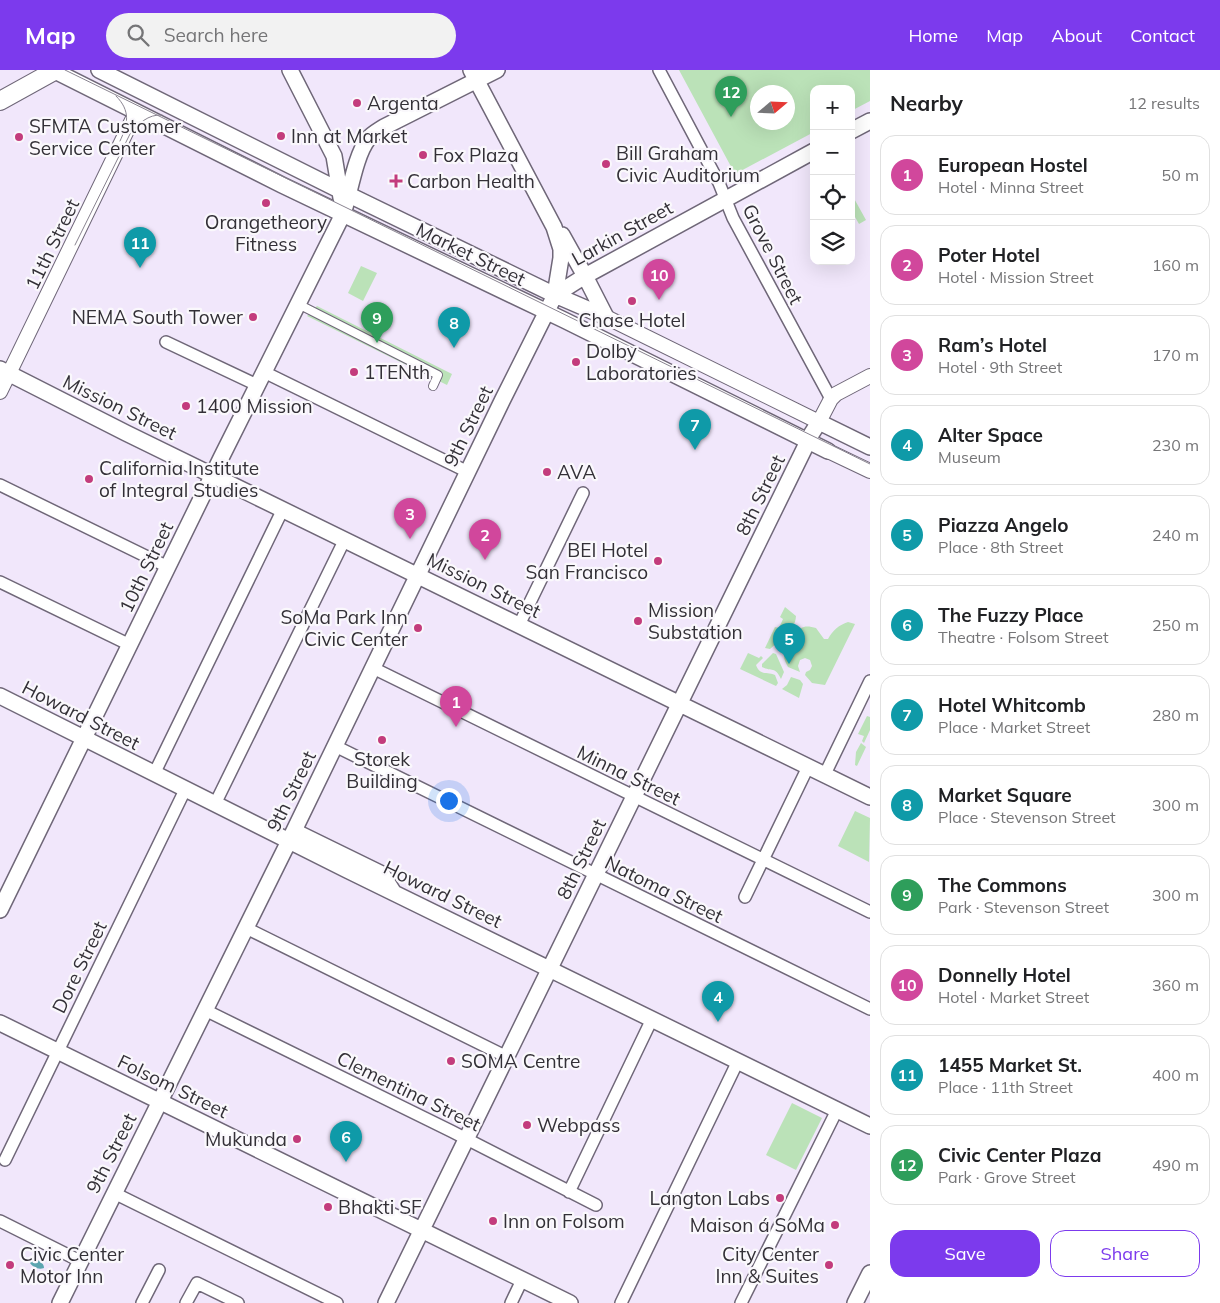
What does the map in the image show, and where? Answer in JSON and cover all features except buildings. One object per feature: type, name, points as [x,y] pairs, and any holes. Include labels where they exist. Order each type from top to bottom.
[{"type":"highway","points":[[0,100],[56,70]]},
{"type":"main road","name":"Market Street","points":[[56,70],[136,112],[546,312],[813,432],[870,447]]},
{"type":"main road","name":"Market Street","points":[[99,70],[555,295],[606,317]]},
{"type":"main road","points":[[290,70],[334,156],[345,192]]},
{"type":"main road","name":"10th Street","points":[[0,910],[343,214],[345,192],[369,138],[384,127],[474,75],[497,70]]},
{"type":"main road","points":[[474,75],[547,213],[586,276],[606,317]]},
{"type":"main road","points":[[853,130],[870,121]]},
{"type":"main road","name":"Larkin Street","points":[[555,295],[586,276],[810,153]]},
{"type":"main road","points":[[547,213],[561,249],[555,295]]},
{"type":"main road","name":"9th Street","points":[[60,1303],[292,836],[555,295]]},
{"type":"main road","name":"Mission Street","points":[[4,372],[870,797]]},
{"type":"main road","name":"Market Street","points":[[813,432],[828,450]]},
{"type":"main road","name":"8th Street","points":[[386,1303],[813,432]]},
{"type":"main road","name":"Howard Street","points":[[0,696],[185,790],[292,836],[394,893],[870,1126]]},
{"type":"main road","name":"Folsom Street","points":[[0,1023],[570,1303]]},
{"type":"main road","points":[[855,1303],[870,1273]]},
{"type":"street","name":"Grove Street","points":[[659,70],[720,183],[733,218],[831,399]]},
{"type":"street","name":"11th Street","points":[[0,392],[4,372],[136,112]]},
{"type":"street","points":[[298,304],[438,375],[433,386]]},
{"type":"street","name":"Market Street","points":[[606,317],[813,432]]},
{"type":"street","points":[[166,342],[261,379],[468,472]]},
{"type":"street","points":[[813,432],[831,399],[870,376]]},
{"type":"street","name":"Market Street","points":[[828,450],[870,471]]},
{"type":"street","points":[[0,485],[168,567]]},
{"type":"street","points":[[519,625],[583,493]]},
{"type":"street","points":[[154,774],[283,509]]},
{"type":"street","points":[[215,804],[345,540]]},
{"type":"street","points":[[0,582],[130,646]]},
{"type":"street","name":"Minna Street","points":[[373,668],[870,912]]},
{"type":"street","points":[[825,774],[870,681]]},
{"type":"street","name":"Natoma Street","points":[[335,746],[870,1009]]},
{"type":"street","points":[[745,897],[808,767]]},
{"type":"street","name":"Dore Street","points":[[4,1160],[185,790]]},
{"type":"street","points":[[246,928],[507,1057]]},
{"type":"street","name":"Clementina Street","points":[[205,1010],[596,1205]]},
{"type":"street","points":[[569,1192],[652,1019]]},
{"type":"street","points":[[621,1303],[738,1061]]},
{"type":"street","points":[[741,1303],[837,1110]]},
{"type":"street","points":[[114,1193],[337,1303]]},
{"type":"street","points":[[0,1221],[80,1261]]},
{"type":"street","points":[[142,1303],[158,1270]]},
{"type":"street","points":[[511,1303],[522,1280]]},
{"type":"street","points":[[186,1303],[197,1283],[238,1303]]},
{"type":"green space","points":[[679,70],[870,70],[870,101],[855,109],[855,85],[810,85],[810,134],[735,174]]},
{"type":"green space","points":[[855,200],[866,220],[859,224],[855,217]]},
{"type":"green space","points":[[361,266],[377,273],[363,301],[348,293]]},
{"type":"green space","points":[[317,306],[452,374],[447,385],[307,316]]},
{"type":"green space","points":[[785,607],[796,616],[795,622],[787,635],[770,649],[765,648],[775,627],[779,628],[783,619],[780,617]]},
{"type":"green space","points":[[848,622],[855,624],[825,685],[812,683],[805,675],[812,666],[810,660],[805,658],[800,660],[798,666],[800,672],[788,667],[784,659],[784,652],[790,639],[800,628],[816,628],[824,639],[828,639],[836,628]]},
{"type":"green space","points":[[748,653],[763,658],[756,665],[759,671],[775,675],[778,683],[776,686],[740,669]]},
{"type":"green space","points":[[773,653],[776,654],[784,672],[781,679],[775,671],[762,667],[762,664]]},
{"type":"green space","points":[[791,677],[800,680],[803,684],[799,698],[782,689],[787,685]]},
{"type":"green space","points":[[867,716],[870,717],[870,730],[864,743],[862,741],[864,736],[858,734]]},
{"type":"green space","points":[[861,743],[866,747],[857,766],[855,765],[856,752]]},
{"type":"green space","points":[[855,811],[870,818],[869,862],[838,846]]},
{"type":"green space","points":[[792,1103],[822,1118],[796,1170],[766,1155]]},
{"type":"water","points":[[30,1259],[39,1261],[43,1264],[44,1268],[34,1267],[30,1263]]},
{"type":"tram line","points":[[65,70],[870,464]]},
{"type":"tram line","points":[[116,96],[124,107],[127,118],[120,141]]},
{"type":"tram line","points":[[75,245],[130,134],[140,123],[148,118],[162,115]]},
{"type":"place","name":"Argenta","points":[[357,103]]},
{"type":"place","name":"Civic Center Plaza","points":[[731,117]]},
{"type":"place","name":"Inn at Market","points":[[281,136]]},
{"type":"place","name":"SFMTA Customer Service Center","points":[[19,137]]},
{"type":"place","name":"Fox Plaza","points":[[423,155]]},
{"type":"place","name":"Bill Graham Civic Auditorium","points":[[606,164]]},
{"type":"place","name":"Carbon Health","points":[[396,181]]},
{"type":"place","name":"Orangetheory Fitness","points":[[266,203]]},
{"type":"place","name":"1455 Market St.","points":[[140,268]]},
{"type":"place","name":"Donnelly Hotel","points":[[659,300]]},
{"type":"place","name":"Chase Hotel","points":[[632,301]]},
{"type":"place","name":"NEMA South Tower","points":[[253,317]]},
{"type":"place","name":"The Commons","points":[[377,343]]},
{"type":"place","name":"Market Square","points":[[454,348]]},
{"type":"place","name":"Dolby Laboratories","points":[[576,362]]},
{"type":"place","name":"1TENth","points":[[354,372]]},
{"type":"place","name":"1400 Mission","points":[[186,406]]},
{"type":"place","name":"Hotel Whitcomb","points":[[695,450]]},
{"type":"place","name":"AVA","points":[[547,472]]},
{"type":"place","name":"California Institute of Integral Studies","points":[[89,479]]},
{"type":"place","name":"Ram’s Hotel","points":[[410,539]]},
{"type":"place","name":"Poter Hotel","points":[[485,560]]},
{"type":"place","name":"BEI Hotel San Francisco","points":[[658,561]]},
{"type":"place","name":"Mission Substation","points":[[638,621]]},
{"type":"place","name":"SoMa Park Inn Civic Center","points":[[418,628]]},
{"type":"place","name":"Piazza Angelo","points":[[789,664]]},
{"type":"place","name":"European Hostel","points":[[456,727]]},
{"type":"place","name":"Storek Building","points":[[382,740]]},
{"type":"place","name":"Alter Space","points":[[718,1022]]},
{"type":"place","name":"SOMA Centre","points":[[451,1061]]},
{"type":"place","name":"Webpass","points":[[527,1125]]},
{"type":"place","name":"Mukunda","points":[[297,1139]]},
{"type":"place","name":"The Fuzzy Place","points":[[346,1162]]},
{"type":"place","name":"Langton Labs","points":[[780,1198]]},
{"type":"place","name":"Bhakti SF","points":[[328,1207]]},
{"type":"place","name":"Inn on Folsom","points":[[493,1221]]},
{"type":"place","name":"Maison á SoMa","points":[[835,1225]]},
{"type":"place","name":"Civic Center Motor Inn","points":[[10,1265]]},
{"type":"place","name":"City Center Inn & Suites","points":[[829,1265]]}]
